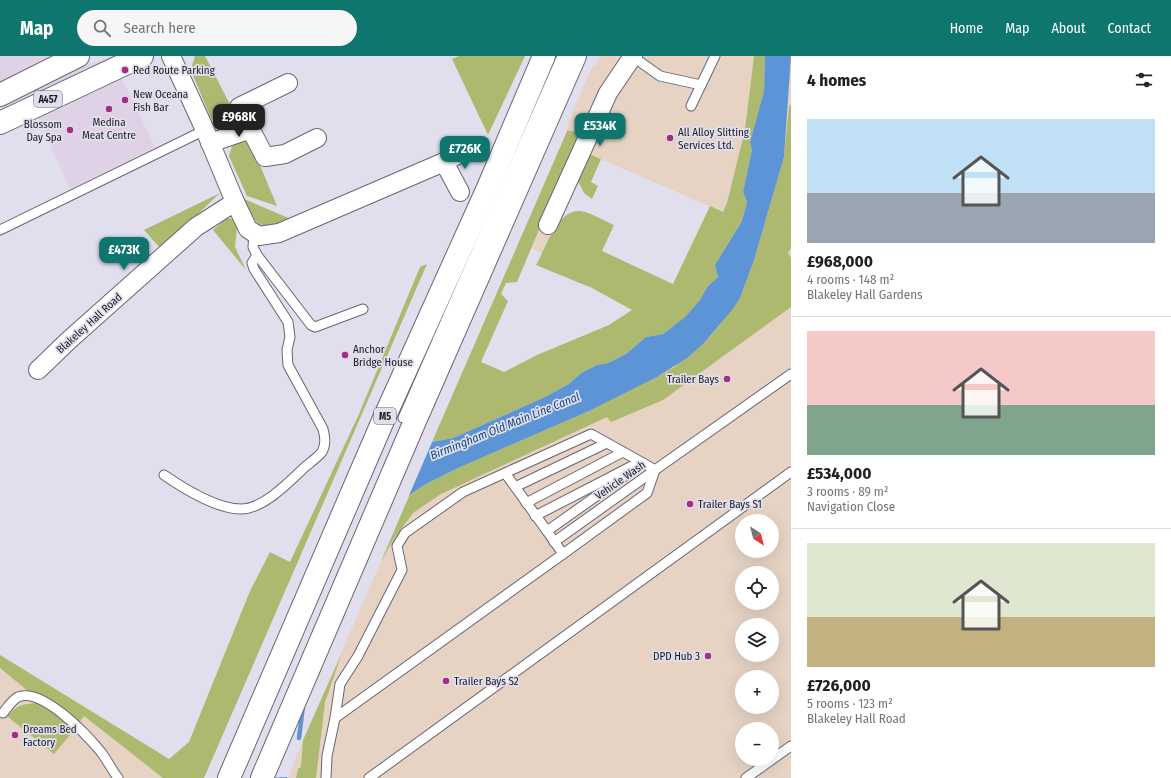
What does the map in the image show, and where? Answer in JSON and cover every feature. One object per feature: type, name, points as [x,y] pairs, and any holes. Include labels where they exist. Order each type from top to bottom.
[{"type":"main road","name":"A457","points":[[0,94],[78,56]]},
{"type":"main road","points":[[87,56],[96,76]]},
{"type":"main road","name":"A457","points":[[0,123],[96,76],[142,56]]},
{"type":"main road","name":"M5","points":[[229,778],[385,416],[487,190],[544,56]]},
{"type":"main road","name":"M5","points":[[262,778],[415,421],[575,56]]},
{"type":"street","points":[[172,56],[248,229],[259,236],[279,233],[444,162],[475,146]]},
{"type":"street","points":[[548,225],[608,93],[633,56]]},
{"type":"street","points":[[288,83],[239,107],[266,157],[285,154],[317,138]]},
{"type":"street","points":[[208,136],[251,129]]},
{"type":"street","points":[[444,162],[460,192]]},
{"type":"street","name":"Blakeley Hall Road","points":[[38,370],[68,341],[196,227],[235,202]]},
{"type":"lane","points":[[403,418],[562,56]]},
{"type":"lane","points":[[633,56],[660,76],[701,85]]},
{"type":"lane","points":[[691,106],[715,56]]},
{"type":"lane","points":[[0,230],[208,136]]},
{"type":"lane","points":[[254,233],[254,248],[257,255],[311,325],[315,327],[363,309]]},
{"type":"lane","points":[[164,475],[223,507],[241,509],[252,508],[281,489],[322,451],[325,438],[323,428],[288,365],[290,337],[288,322],[254,269],[252,263],[257,255]]},
{"type":"lane","points":[[326,778],[327,756],[340,684],[358,656],[402,570],[397,546],[405,533],[463,492],[591,434],[655,470],[791,374]]},
{"type":"lane","points":[[515,487],[607,443]]},
{"type":"lane","points":[[526,502],[624,452]]},
{"type":"lane","points":[[535,516],[642,462]]},
{"type":"lane","points":[[547,531],[642,462]]},
{"type":"lane","name":"Vehicle Wash","points":[[554,542],[655,470]]},
{"type":"lane","name":"Vehicle Wash","points":[[335,718],[647,493],[655,470]]},
{"type":"lane","points":[[370,778],[791,472]]},
{"type":"lane","points":[[505,473],[563,554]]},
{"type":"lane","points":[[3,713],[17,697],[29,695],[45,701],[78,727],[101,753],[118,778]]},
{"type":"lane","points":[[746,778],[791,746]]},
{"type":"shaded area","points":[[0,56],[87,56],[91,64],[111,56],[155,147],[70,189],[29,96],[0,110]]},
{"type":"shaded area","points":[[600,56],[791,56],[791,778],[287,778],[423,464],[666,355],[723,212],[589,154],[543,254],[523,244],[568,129],[567,125],[592,67],[596,66]]},
{"type":"shaded area","points":[[0,655],[200,778],[0,778]]},
{"type":"green space","points":[[195,56],[205,56],[237,118],[234,125],[220,131],[210,116],[192,73],[192,66]]},
{"type":"green space","points":[[459,56],[525,56],[488,135],[452,59]]},
{"type":"green space","points":[[754,56],[765,56],[764,91],[750,142],[752,150],[743,192],[747,202],[742,221],[715,265],[718,277],[708,286],[700,300],[685,317],[663,334],[646,337],[626,354],[608,363],[597,365],[581,373],[569,384],[543,398],[453,438],[432,442],[568,129],[569,131],[580,132],[517,282],[506,283],[501,294],[508,301],[481,362],[504,372],[537,355],[609,325],[632,310],[592,288],[536,265],[554,229],[568,214],[576,211],[585,212],[614,225],[602,251],[673,284],[710,206],[723,212],[727,203],[745,130]]},
{"type":"green space","points":[[791,104],[791,248],[788,253],[791,258],[791,307],[663,400],[611,422],[607,417],[441,494],[413,513],[393,540],[381,562],[409,496],[424,485],[458,468],[589,411],[657,377],[673,368],[704,343],[740,298],[754,260],[784,157],[789,106]]},
{"type":"green space","points":[[243,141],[249,143],[257,158],[277,206],[247,196],[229,156],[232,146]]},
{"type":"green space","points":[[589,154],[601,159],[591,182],[598,186],[592,199],[584,193],[577,179]]},
{"type":"green space","points":[[220,193],[161,249],[144,230]]},
{"type":"green space","points":[[244,199],[291,219],[273,226],[266,227],[261,225],[256,222],[252,216]]},
{"type":"green space","points":[[227,218],[233,219],[237,228],[235,247],[246,270],[213,230]]},
{"type":"green space","points":[[427,264],[204,778],[163,778],[84,716],[79,723],[48,698],[28,691],[0,668],[0,655],[169,759],[189,742],[250,591],[270,552],[290,562],[359,414],[420,267]]},
{"type":"green space","points":[[342,653],[325,702],[316,778],[296,778],[298,769],[301,767],[303,740]]},
{"type":"green space","points":[[38,703],[44,704],[75,729],[54,754],[7,716],[21,706]]},
{"type":"water","name":"Birmingham Old Main Line Canal","points":[[765,56],[791,56],[784,157],[754,260],[740,298],[732,310],[704,343],[687,358],[657,377],[589,411],[458,468],[424,485],[404,499],[377,528],[342,576],[319,613],[308,644],[293,755],[287,778],[264,778],[273,753],[280,653],[290,622],[330,523],[349,494],[404,452],[432,442],[453,438],[543,398],[569,384],[581,373],[597,365],[608,363],[626,354],[646,337],[663,334],[685,317],[700,300],[708,286],[718,277],[715,265],[742,221],[747,202],[743,192],[752,150],[750,142],[764,91]]},
{"type":"pier","points":[[433,440],[407,500],[379,529],[302,713],[295,756],[289,777],[262,778],[272,741],[277,686],[371,473],[403,450]]},
{"type":"waterway","points":[[299,738],[303,706]]},
{"type":"place","name":"Red Route Parking","points":[[125,70]]},
{"type":"place","name":"New Oceana Fish Bar","points":[[125,100]]},
{"type":"place","name":"Medina Meat Centre","points":[[109,109]]},
{"type":"place","name":"Blossom Day Spa","points":[[70,130]]},
{"type":"place","name":"All Alloy Slitting Services Ltd.","points":[[670,138]]},
{"type":"place","name":"Anchor Bridge House","points":[[345,355]]},
{"type":"place","name":"Trailer Bays","points":[[727,379]]},
{"type":"place","name":"Trailer Bays S1","points":[[690,504]]},
{"type":"place","name":"DPD Hub 3","points":[[708,656]]},
{"type":"place","name":"Trailer Bays S2","points":[[446,681]]},
{"type":"place","name":"Dreams Bed Factory","points":[[15,735]]}]
